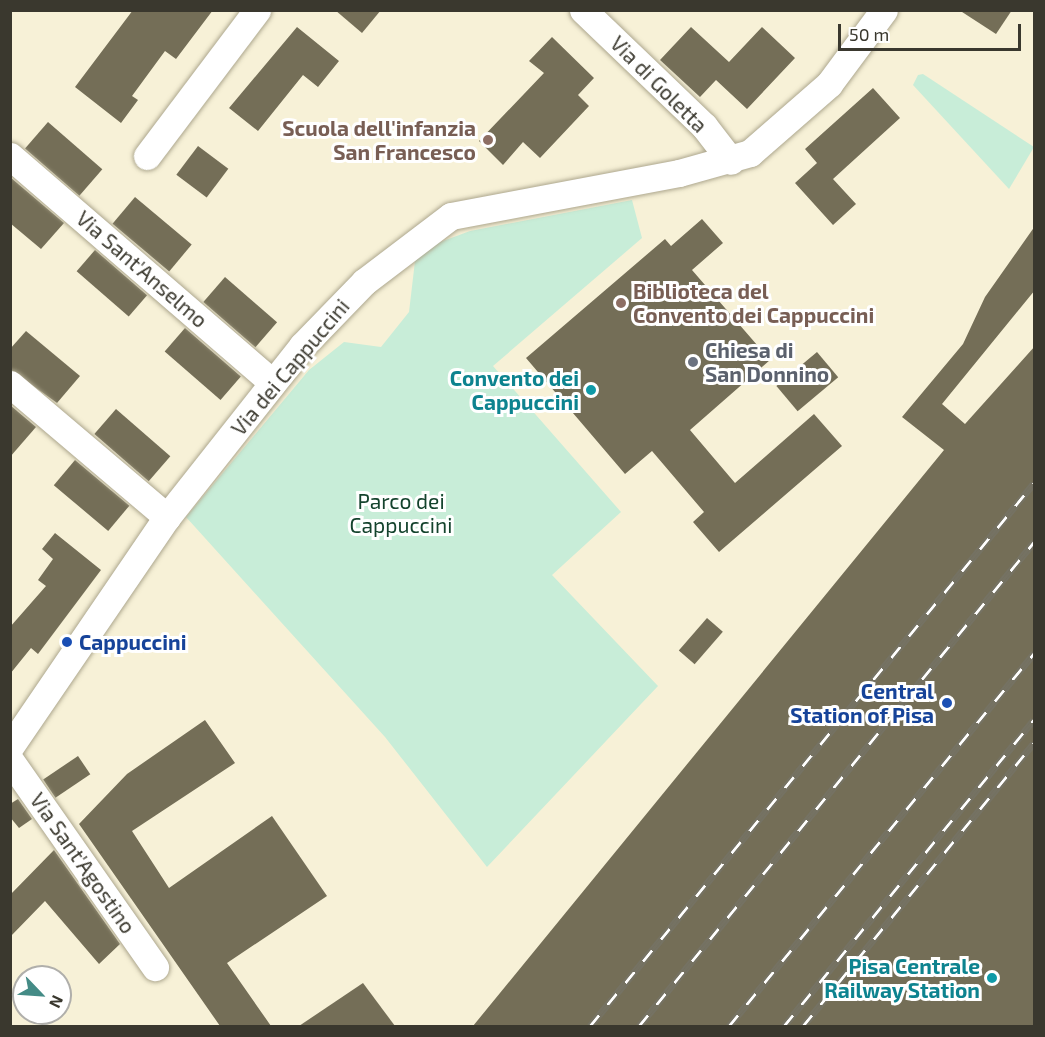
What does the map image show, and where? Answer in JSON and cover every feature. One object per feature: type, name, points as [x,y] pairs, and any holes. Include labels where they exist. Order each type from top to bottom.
[{"type":"street","points":[[147,156],[257,10]]},
{"type":"street","name":"Via di Goletta","points":[[583,10],[704,126],[731,161]]},
{"type":"street","name":"Via dei Cappuccini","points":[[10,747],[167,517],[322,324],[364,282],[439,222],[531,198],[731,161],[756,150],[829,84],[884,10]]},
{"type":"street","name":"Via Sant'Anselmo","points":[[10,156],[273,383]]},
{"type":"street","points":[[10,384],[167,517]]},
{"type":"street","name":"Via Sant'Agostino","points":[[10,760],[154,967]]},
{"type":"green space","points":[[923,74],[1034,147],[1009,189],[913,85],[918,75]]},
{"type":"green space","name":"Parco dei Cappuccini","points":[[632,200],[642,238],[493,366],[621,512],[552,575],[658,686],[487,867],[385,737],[186,517],[309,370],[344,342],[381,347],[409,312],[415,261],[435,244],[470,231]]},
{"type":"building","points":[[133,10],[213,10],[176,59],[165,51],[132,96],[138,100],[121,123],[75,87]]},
{"type":"building","points":[[335,10],[381,10],[362,33]]},
{"type":"building","points":[[959,10],[1012,10],[996,34]]},
{"type":"building","points":[[297,27],[339,61],[318,87],[303,75],[258,131],[229,108]]},
{"type":"building","points":[[691,27],[729,62],[762,27],[795,58],[747,109],[716,80],[700,97],[660,60]]},
{"type":"building","points":[[552,37],[594,78],[578,95],[589,106],[540,158],[523,142],[503,165],[479,141],[544,73],[529,61]]},
{"type":"building","points":[[873,88],[900,118],[833,179],[856,204],[833,225],[795,183],[817,163],[805,149]]},
{"type":"building","points":[[48,122],[102,169],[79,196],[25,148]]},
{"type":"building","points":[[198,146],[228,169],[207,198],[176,175]]},
{"type":"building","points":[[10,177],[64,223],[41,249],[10,223]]},
{"type":"building","points":[[135,197],[192,245],[169,271],[113,224]]},
{"type":"building","name":"Convento dei Cappuccini","points":[[702,219],[723,243],[692,270],[770,360],[690,430],[735,483],[814,414],[842,446],[719,552],[693,522],[704,512],[652,451],[625,474],[526,358],[665,239],[671,246]]},
{"type":"building","points":[[1035,226],[1035,290],[942,404],[965,424],[1035,346],[1035,1026],[473,1026],[944,450],[902,417],[963,344],[985,297]]},
{"type":"building","points":[[95,250],[147,295],[129,316],[77,271]]},
{"type":"building","points":[[225,277],[277,322],[255,347],[203,302]]},
{"type":"building","points":[[185,328],[241,377],[221,400],[165,351]]},
{"type":"building","points":[[26,331],[80,376],[57,403],[10,369],[10,349]]},
{"type":"building","points":[[817,352],[838,377],[798,411],[776,386]]},
{"type":"building","points":[[10,405],[36,427],[10,457]]},
{"type":"building","points":[[116,409],[170,456],[149,481],[94,434]]},
{"type":"building","points":[[75,460],[129,506],[108,531],[54,485]]},
{"type":"building","points":[[55,533],[101,570],[38,654],[31,648],[10,674],[10,627],[46,586],[38,580],[53,559],[42,549]]},
{"type":"building","points":[[707,618],[723,632],[695,664],[679,650]]},
{"type":"building","points":[[205,720],[235,763],[132,831],[169,888],[272,816],[327,896],[227,963],[271,1026],[220,1026],[79,824],[127,774]]},
{"type":"building","points":[[78,756],[90,774],[55,798],[43,779]]},
{"type":"building","points":[[18,799],[32,819],[19,828],[10,817],[10,804]]},
{"type":"building","points":[[54,850],[120,944],[99,964],[45,901],[10,937],[10,895]]},
{"type":"building","points":[[363,983],[395,1026],[299,1026]]},
{"type":"railway","points":[[590,1026],[1034,483]]},
{"type":"railway","points":[[639,1026],[1034,542]]},
{"type":"railway","points":[[729,1026],[1034,653]]},
{"type":"railway","points":[[784,1026],[1034,720]]},
{"type":"railway","points":[[803,1026],[1034,743]]},
{"type":"place","name":"Scuola dell'infanzia San Francesco","points":[[488,140]]},
{"type":"place","name":"Biblioteca del Convento dei Cappuccini","points":[[621,303]]},
{"type":"place","name":"Chiesa di San Donnino","points":[[693,362]]},
{"type":"place","name":"Convento dei Cappuccini","points":[[591,390]]},
{"type":"place","name":"Cappuccini","points":[[67,642]]},
{"type":"place","name":"Central Station of Pisa","points":[[947,703]]},
{"type":"place","name":"Pisa Centrale Railway Station","points":[[992,978]]}]
